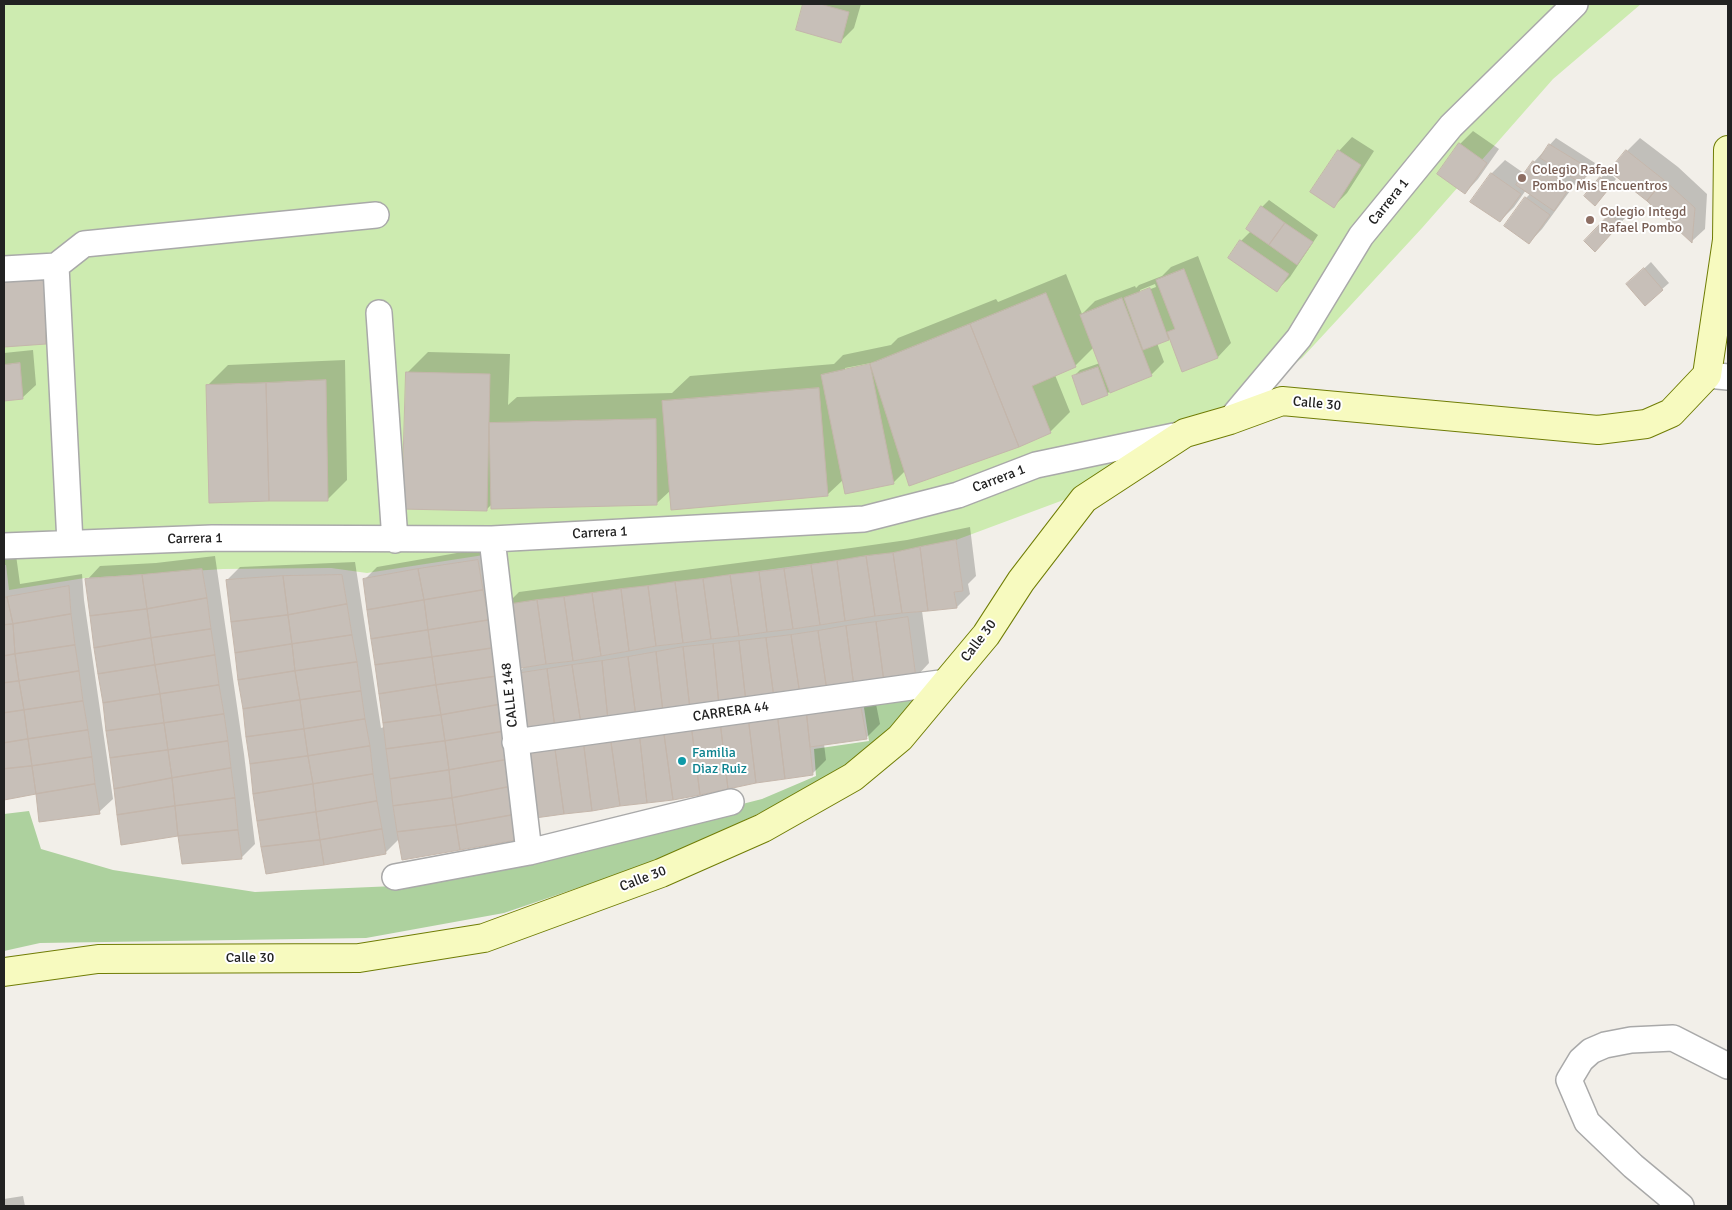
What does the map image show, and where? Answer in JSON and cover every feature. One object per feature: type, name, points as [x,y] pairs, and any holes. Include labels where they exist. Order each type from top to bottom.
[{"type":"street","name":"Carrera 1","points":[[1230,420],[1299,338],[1361,236],[1451,126],[1575,4]]},
{"type":"street","name":"Calle 30","points":[[4,972],[98,960],[359,958],[484,938],[661,873],[764,828],[853,777],[900,738],[986,635],[1021,581],[1084,499],[1185,434],[1282,401],[1598,430],[1646,424],[1671,413],[1718,376],[1727,240],[1728,150]]},
{"type":"street","points":[[4,269],[56,266],[84,244],[376,215]]},
{"type":"street","points":[[56,266],[70,543]]},
{"type":"street","points":[[379,313],[395,540]]},
{"type":"street","name":"Carrera 1","points":[[4,546],[212,538],[492,539],[864,519],[958,495],[1036,465],[1185,434]]},
{"type":"street","name":"CALLE 148","points":[[492,539],[528,852]]},
{"type":"street","name":"CARRERA 44","points":[[515,742],[947,682]]},
{"type":"street","points":[[395,877],[528,852],[731,802]]},
{"type":"street","points":[[1681,1206],[1633,1166],[1587,1122],[1569,1080],[1582,1060],[1591,1051],[1605,1045],[1630,1040],[1673,1038],[1728,1066]]},
{"type":"green space","points":[[4,4],[1641,4],[1553,79],[1422,228],[1302,358],[1221,417],[1085,492],[956,540],[893,553],[490,607],[484,555],[367,573],[331,568],[223,569],[85,578],[9,590],[6,565],[4,565]]},
{"type":"green space","points":[[935,688],[878,749],[795,796],[668,857],[504,913],[366,938],[40,943],[4,951],[4,814],[29,811],[41,849],[113,870],[255,892],[395,886],[530,858],[762,799],[816,776],[814,749],[869,741],[863,701]]},
{"type":"building","points":[[803,4],[820,4],[849,12],[841,43],[796,30]]},
{"type":"building","points":[[1459,143],[1487,163],[1465,194],[1437,174]]},
{"type":"building","points":[[1549,144],[1590,169],[1581,183],[1540,158]]},
{"type":"building","points":[[1338,150],[1361,165],[1334,208],[1310,192]]},
{"type":"building","points":[[1626,150],[1664,180],[1647,201],[1609,171]]},
{"type":"building","points":[[1533,161],[1570,187],[1554,211],[1516,185]]},
{"type":"building","points":[[1491,173],[1521,194],[1500,222],[1470,202]]},
{"type":"building","points":[[1600,177],[1611,186],[1595,206],[1584,196]]},
{"type":"building","points":[[1664,180],[1695,208],[1692,243],[1647,201]]},
{"type":"building","points":[[1525,197],[1550,215],[1529,244],[1504,226]]},
{"type":"building","points":[[1261,206],[1285,223],[1269,245],[1246,229]]},
{"type":"building","points":[[1610,214],[1620,224],[1595,252],[1584,241]]},
{"type":"building","points":[[1285,223],[1313,242],[1297,265],[1269,245]]},
{"type":"building","points":[[1240,240],[1289,274],[1277,292],[1228,258]]},
{"type":"building","points":[[1644,268],[1663,290],[1645,306],[1626,284]]},
{"type":"building","points":[[1184,269],[1218,358],[1182,372],[1167,332],[1175,329],[1156,280]]},
{"type":"building","points":[[44,278],[46,344],[4,347],[4,280]]},
{"type":"building","points":[[1150,288],[1169,340],[1143,350],[1124,298]]},
{"type":"building","points":[[1046,293],[1076,367],[1032,386],[1051,433],[1019,447],[970,324]]},
{"type":"building","points":[[1122,298],[1152,376],[1110,393],[1080,315]]},
{"type":"building","points":[[970,324],[1019,447],[909,486],[870,364]]},
{"type":"building","points":[[20,363],[23,399],[4,401],[4,365]]},
{"type":"building","points":[[870,364],[894,484],[845,494],[821,375]]},
{"type":"building","points":[[1098,367],[1108,395],[1082,405],[1072,376]]},
{"type":"building","points":[[406,372],[490,374],[487,511],[402,509]]},
{"type":"building","points":[[326,380],[328,501],[269,501],[266,383]]},
{"type":"building","points":[[266,383],[269,501],[209,503],[206,385]]},
{"type":"building","points":[[819,388],[828,496],[671,510],[662,401]]},
{"type":"building","points":[[656,419],[657,505],[491,509],[489,423]]},
{"type":"building","points":[[956,540],[963,591],[954,592],[957,608],[928,611],[920,547]]},
{"type":"building","points":[[920,547],[928,611],[902,613],[893,553]]},
{"type":"building","points":[[893,553],[902,613],[875,616],[866,556]]},
{"type":"building","points":[[866,556],[875,616],[845,621],[837,561]]},
{"type":"building","points":[[478,560],[483,590],[424,600],[418,569]]},
{"type":"building","points":[[837,561],[845,621],[820,625],[811,565]]},
{"type":"building","points":[[811,565],[820,625],[793,629],[784,569]]},
{"type":"building","points":[[202,569],[207,598],[147,609],[142,575]]},
{"type":"building","points":[[418,569],[424,600],[367,610],[363,579]]},
{"type":"building","points":[[784,569],[793,629],[767,632],[759,572]]},
{"type":"building","points":[[759,572],[767,632],[739,636],[730,575]]},
{"type":"building","points":[[142,575],[147,609],[90,616],[85,579]]},
{"type":"building","points":[[342,575],[347,604],[288,615],[283,576]]},
{"type":"building","points":[[730,575],[739,636],[711,639],[703,579]]},
{"type":"building","points":[[283,576],[288,615],[231,622],[226,580]]},
{"type":"building","points":[[703,579],[711,639],[683,643],[675,582]]},
{"type":"building","points":[[675,582],[683,643],[656,646],[648,586]]},
{"type":"building","points":[[69,586],[71,614],[13,624],[7,597]]},
{"type":"building","points":[[648,586],[656,646],[629,651],[621,589]]},
{"type":"building","points":[[621,589],[629,651],[601,656],[592,593]]},
{"type":"building","points":[[483,590],[489,620],[428,630],[424,600]]},
{"type":"building","points":[[592,593],[601,656],[573,661],[564,597]]},
{"type":"building","points":[[4,597],[7,597],[13,624],[4,625]]},
{"type":"building","points":[[564,597],[573,661],[546,664],[537,600]]},
{"type":"building","points":[[207,598],[211,629],[151,638],[147,609]]},
{"type":"building","points":[[424,600],[428,630],[371,639],[367,610]]},
{"type":"building","points":[[537,600],[546,664],[515,669],[505,605]]},
{"type":"building","points":[[347,604],[352,635],[292,644],[288,615]]},
{"type":"building","points":[[147,609],[151,638],[94,648],[90,616]]},
{"type":"building","points":[[71,614],[75,645],[15,654],[13,624]]},
{"type":"building","points":[[288,615],[292,644],[235,653],[231,622]]},
{"type":"building","points":[[908,617],[916,678],[884,682],[876,622]]},
{"type":"building","points":[[489,620],[493,648],[432,657],[428,630]]},
{"type":"building","points":[[876,622],[884,682],[854,687],[846,626]]},
{"type":"building","points":[[13,624],[15,654],[4,656],[4,625]]},
{"type":"building","points":[[846,626],[854,687],[827,691],[818,631]]},
{"type":"building","points":[[211,629],[215,655],[155,665],[151,638]]},
{"type":"building","points":[[428,630],[432,657],[375,665],[371,639]]},
{"type":"building","points":[[818,631],[827,691],[800,695],[791,635]]},
{"type":"building","points":[[352,635],[357,662],[295,671],[292,644]]},
{"type":"building","points":[[791,635],[800,695],[774,698],[766,638]]},
{"type":"building","points":[[151,638],[155,665],[98,674],[94,648]]},
{"type":"building","points":[[766,638],[774,698],[746,702],[739,641]]},
{"type":"building","points":[[739,641],[746,702],[719,705],[713,644]]},
{"type":"building","points":[[292,644],[295,671],[238,680],[235,653]]},
{"type":"building","points":[[713,644],[719,705],[690,709],[683,647]]},
{"type":"building","points":[[75,645],[79,671],[19,681],[15,654]]},
{"type":"building","points":[[683,647],[690,709],[663,712],[656,652]]},
{"type":"building","points":[[493,648],[498,676],[436,685],[432,657]]},
{"type":"building","points":[[656,652],[663,712],[636,717],[628,657]]},
{"type":"building","points":[[15,654],[19,681],[4,683],[4,656]]},
{"type":"building","points":[[215,655],[219,685],[160,694],[155,665]]},
{"type":"building","points":[[432,657],[436,685],[379,694],[375,665]]},
{"type":"building","points":[[628,657],[636,717],[608,720],[602,661]]},
{"type":"building","points":[[602,661],[608,720],[581,724],[572,665]]},
{"type":"building","points":[[357,662],[361,691],[300,700],[295,671]]},
{"type":"building","points":[[155,665],[160,694],[103,703],[98,674]]},
{"type":"building","points":[[572,665],[581,724],[555,728],[547,669]]},
{"type":"building","points":[[547,669],[555,728],[523,734],[515,674]]},
{"type":"building","points":[[79,671],[83,701],[24,710],[19,681]]},
{"type":"building","points":[[295,671],[300,700],[243,709],[238,680]]},
{"type":"building","points":[[498,676],[502,704],[441,715],[436,685]]},
{"type":"building","points":[[19,681],[24,710],[4,713],[4,683]]},
{"type":"building","points":[[219,685],[224,714],[164,723],[160,694]]},
{"type":"building","points":[[436,685],[441,715],[383,723],[379,694]]},
{"type":"building","points":[[361,691],[365,719],[304,729],[300,700]]},
{"type":"building","points":[[160,694],[164,723],[106,731],[103,703]]},
{"type":"building","points":[[300,700],[304,729],[246,737],[243,709]]},
{"type":"building","points":[[83,701],[88,730],[28,739],[24,710]]},
{"type":"building","points":[[860,702],[867,739],[810,747],[806,709]]},
{"type":"building","points":[[502,704],[506,731],[445,741],[441,715]]},
{"type":"building","points":[[806,709],[813,775],[785,779],[777,712]]},
{"type":"building","points":[[24,710],[28,739],[4,743],[4,713]]},
{"type":"building","points":[[777,712],[785,779],[756,783],[748,716]]},
{"type":"building","points":[[224,714],[228,741],[168,750],[164,723]]},
{"type":"building","points":[[441,715],[445,741],[386,749],[383,723]]},
{"type":"building","points":[[748,716],[756,783],[728,789],[720,721]]},
{"type":"building","points":[[365,719],[370,746],[308,756],[304,729]]},
{"type":"building","points":[[720,721],[728,789],[700,795],[691,724]]},
{"type":"building","points":[[164,723],[168,750],[110,758],[106,731]]},
{"type":"building","name":"Familia Diaz Ruiz","points":[[691,724],[700,795],[673,800],[663,727]]},
{"type":"building","points":[[663,727],[673,800],[647,803],[639,731]]},
{"type":"building","points":[[304,729],[308,756],[250,764],[246,737]]},
{"type":"building","points":[[88,730],[92,757],[32,766],[28,739]]},
{"type":"building","points":[[506,731],[510,759],[449,770],[445,741]]},
{"type":"building","points":[[639,731],[647,803],[620,806],[610,735]]},
{"type":"building","points":[[610,735],[620,806],[592,811],[583,739]]},
{"type":"building","points":[[28,739],[32,766],[4,769],[4,743]]},
{"type":"building","points":[[583,739],[592,811],[564,814],[554,742]]},
{"type":"building","points":[[228,741],[231,768],[172,778],[168,750]]},
{"type":"building","points":[[445,741],[449,770],[390,779],[386,749]]},
{"type":"building","points":[[554,742],[564,814],[535,818],[525,748]]},
{"type":"building","points":[[370,746],[373,774],[313,784],[308,756]]},
{"type":"building","points":[[168,750],[172,778],[114,789],[110,758]]},
{"type":"building","points":[[308,756],[313,784],[253,794],[250,764]]},
{"type":"building","points":[[92,757],[95,784],[36,794],[32,766]]},
{"type":"building","points":[[510,759],[513,786],[452,798],[449,770]]},
{"type":"building","points":[[32,766],[36,794],[4,800],[4,769]]},
{"type":"building","points":[[231,768],[235,798],[175,806],[172,778]]},
{"type":"building","points":[[449,770],[452,798],[393,806],[390,779]]},
{"type":"building","points":[[373,774],[377,801],[316,812],[313,784]]},
{"type":"building","points":[[172,778],[175,806],[117,815],[114,789]]},
{"type":"building","points":[[95,784],[100,814],[39,822],[36,794]]},
{"type":"building","points":[[313,784],[316,812],[257,821],[253,794]]},
{"type":"building","points":[[513,786],[518,814],[456,825],[452,798]]},
{"type":"building","points":[[235,798],[238,830],[178,836],[175,806]]},
{"type":"building","points":[[452,798],[456,825],[397,832],[393,806]]},
{"type":"building","points":[[377,801],[382,829],[320,840],[316,812]]},
{"type":"building","points":[[175,806],[178,836],[121,845],[117,815]]},
{"type":"building","points":[[316,812],[320,840],[261,847],[257,821]]},
{"type":"building","points":[[518,814],[522,839],[460,850],[456,825]]},
{"type":"building","points":[[456,825],[460,850],[402,860],[397,832]]},
{"type":"building","points":[[382,829],[386,854],[324,865],[320,840]]},
{"type":"building","points":[[238,830],[242,859],[182,864],[178,836]]},
{"type":"building","points":[[320,840],[324,865],[266,874],[261,847]]},
{"type":"place","name":"Colegio Rafael Pombo Mis Encuentros","points":[[1522,178]]},
{"type":"place","name":"Colegio Integd Rafael Pombo","points":[[1590,220]]},
{"type":"place","name":"Familia Diaz Ruiz","points":[[682,761]]}]
